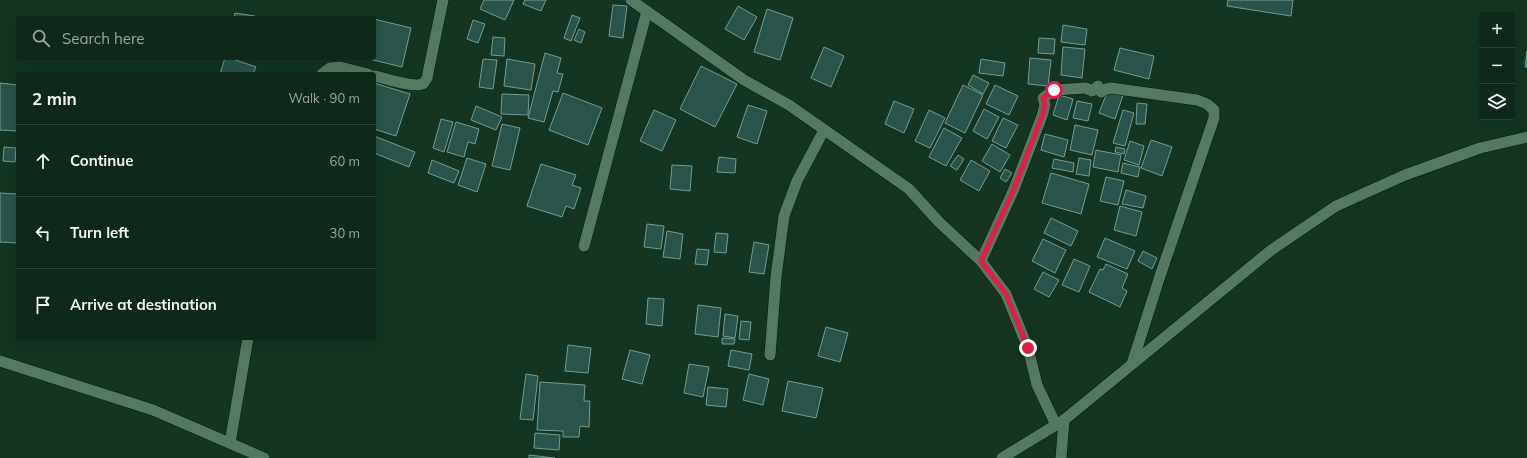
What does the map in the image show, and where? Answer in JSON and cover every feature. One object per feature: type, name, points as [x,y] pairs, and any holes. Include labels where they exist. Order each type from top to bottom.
[{"type":"street","points":[[376,76],[411,85],[424,83],[427,78],[443,0]]},
{"type":"street","points":[[631,0],[744,80],[789,105],[909,189],[939,222],[981,261],[1006,294],[1028,348],[1037,385],[1060,422],[1061,458]]},
{"type":"street","points":[[584,246],[647,11]]},
{"type":"street","points":[[325,72],[330,68],[340,67],[360,72]]},
{"type":"street","points":[[981,261],[1014,189],[1045,105],[1043,98],[1054,90],[1086,88],[1092,91],[1098,86],[1101,92],[1111,88],[1197,100],[1207,104],[1214,110],[1214,118],[1162,269],[1132,364]]},
{"type":"street","points":[[770,355],[776,277],[784,216],[797,181],[824,130]]},
{"type":"street","points":[[1002,458],[1060,422],[1270,252],[1336,206],[1405,175],[1480,148],[1527,137]]},
{"type":"street","points":[[230,443],[248,340]]},
{"type":"street","points":[[0,361],[153,410],[264,458]]},
{"type":"building","points":[[484,0],[514,0],[505,20],[480,9]]},
{"type":"building","points":[[525,0],[546,0],[541,11],[523,4]]},
{"type":"building","points":[[1228,0],[1293,0],[1291,16],[1227,6]]},
{"type":"building","points":[[613,5],[627,6],[623,38],[609,36]]},
{"type":"building","points":[[738,6],[757,17],[744,40],[725,29]]},
{"type":"building","points":[[767,9],[793,18],[780,60],[754,52]]},
{"type":"building","points":[[235,13],[255,16],[234,16]]},
{"type":"building","points":[[572,15],[580,18],[571,41],[564,38]]},
{"type":"building","points":[[376,19],[411,28],[402,67],[373,60],[376,60]]},
{"type":"building","points":[[473,20],[485,24],[478,43],[467,39]]},
{"type":"building","points":[[1063,25],[1087,29],[1085,45],[1061,42]]},
{"type":"building","points":[[579,29],[585,32],[581,43],[574,40]]},
{"type":"building","points":[[493,37],[505,38],[504,56],[491,55]]},
{"type":"building","points":[[1039,38],[1055,39],[1054,54],[1038,53]]},
{"type":"building","points":[[824,47],[844,56],[831,87],[811,78]]},
{"type":"building","points":[[1063,47],[1085,49],[1082,78],[1061,75]]},
{"type":"building","points":[[1120,48],[1154,56],[1149,79],[1114,70]]},
{"type":"building","points":[[1527,51],[1527,67],[1525,67]]},
{"type":"building","points":[[545,53],[561,58],[557,73],[563,74],[558,92],[553,91],[544,122],[528,118]]},
{"type":"building","points":[[1030,58],[1051,60],[1048,86],[1028,84]]},
{"type":"building","points":[[483,59],[497,60],[493,89],[479,87]]},
{"type":"building","points":[[507,59],[535,64],[531,90],[504,86]]},
{"type":"building","points":[[981,59],[1005,63],[1003,76],[979,73]]},
{"type":"building","points":[[224,60],[236,60],[256,67],[254,72],[221,72]]},
{"type":"building","points":[[701,66],[737,84],[715,127],[680,109]]},
{"type":"building","points":[[973,75],[989,83],[983,94],[968,85]]},
{"type":"building","points":[[0,83],[16,85],[16,131],[0,130]]},
{"type":"building","points":[[376,84],[410,94],[396,136],[376,130]]},
{"type":"building","points":[[963,85],[983,95],[965,133],[945,123]]},
{"type":"building","points":[[995,85],[1018,96],[1009,115],[986,104]]},
{"type":"building","points":[[1108,90],[1123,95],[1115,119],[1099,113]]},
{"type":"building","points":[[563,93],[602,108],[588,145],[549,130]]},
{"type":"building","points":[[502,94],[529,95],[528,115],[501,114]]},
{"type":"building","points":[[1059,95],[1073,99],[1067,120],[1053,115]]},
{"type":"building","points":[[894,101],[914,109],[904,133],[885,124]]},
{"type":"building","points":[[1077,101],[1092,104],[1088,121],[1073,118]]},
{"type":"building","points":[[1137,103],[1147,104],[1145,124],[1136,124]]},
{"type":"building","points":[[748,105],[767,111],[757,144],[737,137]]},
{"type":"building","points":[[476,106],[502,117],[496,130],[471,120]]},
{"type":"building","points":[[984,109],[999,117],[987,139],[973,131]]},
{"type":"building","points":[[654,110],[676,120],[662,151],[640,141]]},
{"type":"building","points":[[929,110],[945,118],[930,148],[915,141]]},
{"type":"building","points":[[1123,110],[1134,113],[1125,146],[1113,143]]},
{"type":"building","points":[[1003,118],[1018,125],[1006,148],[992,141]]},
{"type":"building","points":[[441,119],[453,122],[444,152],[433,148]]},
{"type":"building","points":[[456,122],[479,129],[475,144],[468,142],[464,157],[447,152]]},
{"type":"building","points":[[502,124],[520,128],[510,170],[492,166]]},
{"type":"building","points":[[1075,125],[1098,130],[1092,155],[1070,150]]},
{"type":"building","points":[[944,128],[962,138],[946,166],[929,157]]},
{"type":"building","points":[[1045,134],[1068,140],[1064,157],[1041,150]]},
{"type":"building","points":[[376,137],[415,152],[409,167],[376,154]]},
{"type":"building","points":[[1151,140],[1172,147],[1162,176],[1141,168]]},
{"type":"building","points":[[1130,141],[1144,146],[1139,165],[1124,160]]},
{"type":"building","points":[[992,144],[1010,155],[1000,172],[982,161]]},
{"type":"building","points":[[4,147],[16,148],[15,162],[3,161]]},
{"type":"building","points":[[1116,147],[1125,149],[1124,154],[1115,152]]},
{"type":"building","points":[[1096,150],[1121,155],[1118,172],[1093,167]]},
{"type":"building","points":[[958,155],[964,159],[957,170],[950,166]]},
{"type":"building","points":[[719,157],[736,159],[735,173],[717,172]]},
{"type":"building","points":[[467,158],[486,164],[477,192],[458,185]]},
{"type":"building","points":[[1079,158],[1091,160],[1089,176],[1076,174]]},
{"type":"building","points":[[1054,159],[1074,163],[1073,172],[1052,168]]},
{"type":"building","points":[[432,160],[459,171],[454,183],[428,173]]},
{"type":"building","points":[[971,160],[990,171],[979,191],[960,180]]},
{"type":"building","points":[[1123,163],[1140,167],[1138,177],[1121,173]]},
{"type":"building","points":[[541,164],[576,175],[572,185],[581,188],[574,209],[566,206],[562,217],[527,206]]},
{"type":"building","points":[[672,165],[692,166],[690,191],[670,189]]},
{"type":"building","points":[[1005,169],[1012,173],[1006,182],[1000,178]]},
{"type":"building","points":[[1051,173],[1089,184],[1081,214],[1042,203]]},
{"type":"building","points":[[1106,177],[1124,181],[1118,205],[1100,201]]},
{"type":"building","points":[[1126,190],[1146,196],[1143,208],[1122,204]]},
{"type":"building","points":[[0,193],[16,194],[16,243],[0,242]]},
{"type":"building","points":[[1120,206],[1142,212],[1136,236],[1114,230]]},
{"type":"building","points":[[1051,218],[1078,231],[1071,246],[1044,233]]},
{"type":"building","points":[[647,224],[664,226],[661,249],[644,247]]},
{"type":"building","points":[[667,231],[683,234],[680,259],[663,257]]},
{"type":"building","points":[[716,233],[728,234],[726,253],[714,252]]},
{"type":"building","points":[[1105,238],[1135,251],[1127,269],[1097,257]]},
{"type":"building","points":[[1043,239],[1066,250],[1055,273],[1032,261]]},
{"type":"building","points":[[754,242],[769,245],[764,274],[749,272]]},
{"type":"building","points":[[697,249],[709,250],[707,265],[695,264]]},
{"type":"building","points":[[1143,251],[1157,258],[1152,269],[1138,261]]},
{"type":"building","points":[[1074,259],[1090,266],[1079,292],[1062,285]]},
{"type":"building","points":[[1106,264],[1128,274],[1122,288],[1127,291],[1120,307],[1089,292],[1100,269],[1103,270]]},
{"type":"building","points":[[1043,272],[1059,280],[1049,297],[1034,289]]},
{"type":"building","points":[[648,298],[664,299],[662,326],[646,324]]},
{"type":"building","points":[[698,305],[721,308],[718,337],[695,334]]},
{"type":"building","points":[[725,314],[738,316],[735,338],[723,336]]},
{"type":"building","points":[[741,321],[751,322],[749,340],[739,339]]},
{"type":"building","points":[[826,327],[848,333],[840,362],[818,356]]},
{"type":"building","points":[[722,338],[735,339],[734,344],[722,344]]},
{"type":"building","points":[[568,345],[591,348],[588,373],[565,371]]},
{"type":"building","points":[[630,350],[650,355],[642,384],[622,379]]},
{"type":"building","points":[[731,350],[752,354],[749,370],[728,366]]},
{"type":"building","points":[[689,364],[709,367],[703,397],[684,393]]},
{"type":"building","points":[[526,374],[538,376],[533,420],[520,419]]},
{"type":"building","points":[[749,374],[769,379],[763,405],[743,400]]},
{"type":"building","points":[[788,381],[823,388],[816,418],[782,411]]},
{"type":"building","points":[[540,382],[585,385],[584,401],[590,401],[589,427],[580,426],[579,437],[563,437],[563,431],[537,430]]},
{"type":"building","points":[[708,387],[728,389],[726,407],[706,405]]},
{"type":"building","points":[[535,433],[560,435],[559,450],[534,448]]},
{"type":"building","points":[[529,455],[555,458],[529,458]]},
{"type":"route","points":[[1028,348],[1006,294],[981,261],[1014,189],[1042,116],[1045,105],[1043,98],[1054,90]]}]
